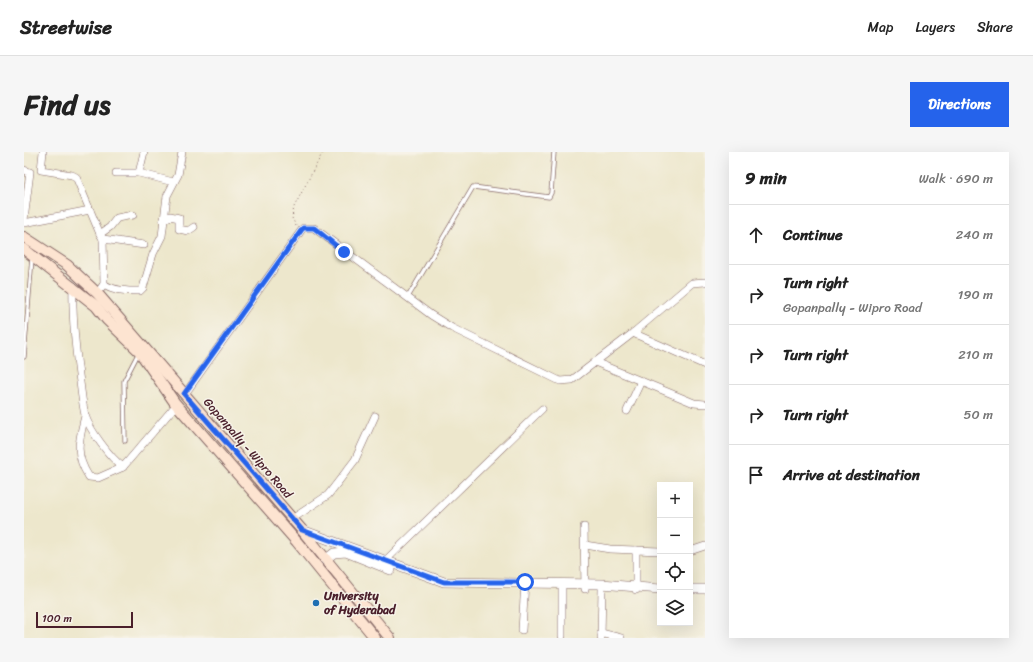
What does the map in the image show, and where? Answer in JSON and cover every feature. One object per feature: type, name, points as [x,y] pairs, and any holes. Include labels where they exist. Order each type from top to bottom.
[{"type":"main road","name":"Gopanpally - Wipro Road","points":[[24,237],[67,265],[97,293],[302,530],[390,638]]},
{"type":"main road","name":"Gopanpally - Wipro Road","points":[[28,252],[73,286],[96,306],[139,351],[177,404],[297,542],[375,638]]},
{"type":"street","points":[[41,170],[43,152]]},
{"type":"street","points":[[140,173],[144,152]]},
{"type":"street","points":[[104,284],[109,288],[140,291],[145,284],[153,254],[162,236],[167,196],[178,175],[182,152]]},
{"type":"street","points":[[90,210],[24,222],[27,171],[41,170],[76,177],[90,210],[101,236],[104,284],[97,293]]},
{"type":"street","points":[[116,173],[140,173],[174,182]]},
{"type":"street","points":[[101,236],[116,218],[133,216]]},
{"type":"street","points":[[163,221],[170,216],[179,218],[179,229],[188,231],[194,227]]},
{"type":"street","points":[[184,394],[303,228],[314,228],[431,315],[452,328],[560,381],[572,380],[633,333],[692,283],[705,282]]},
{"type":"street","points":[[101,236],[144,245]]},
{"type":"street","points":[[73,286],[72,315],[85,416],[78,446],[84,469],[89,477],[98,478],[122,467],[177,404]]},
{"type":"street","points":[[633,333],[705,365]]},
{"type":"street","points":[[595,362],[694,404],[705,404]]},
{"type":"street","points":[[627,411],[641,381]]},
{"type":"street","points":[[385,561],[542,409]]},
{"type":"street","points":[[85,416],[100,441],[117,463],[122,467]]},
{"type":"street","points":[[292,519],[328,495],[356,460],[375,416]]},
{"type":"street","points":[[584,527],[585,586]]},
{"type":"street","points":[[302,530],[444,582],[585,586],[657,590]]},
{"type":"street","points":[[585,545],[657,551]]},
{"type":"street","points":[[693,550],[705,546]]},
{"type":"street","points":[[636,550],[636,589]]},
{"type":"street","points":[[325,560],[334,553],[346,552],[443,587],[525,585],[562,589],[585,586],[602,590],[636,589]]},
{"type":"street","points":[[522,630],[525,585]]},
{"type":"street","points":[[562,589],[562,636]]},
{"type":"street","points":[[693,591],[705,589]]},
{"type":"street","points":[[602,590],[601,635],[627,638]]},
{"type":"street","points":[[693,591],[705,592]]},
{"type":"lane","points":[[408,297],[473,187],[549,197],[551,193],[554,152]]},
{"type":"lane","points":[[24,357],[28,252]]},
{"type":"lane","points":[[125,441],[124,382],[139,351]]},
{"type":"path","points":[[300,232],[292,218],[294,206],[322,152]]},
{"type":"place","name":"University of Hyderabad","points":[[316,603]]},
{"type":"route","points":[[344,252],[314,228],[303,228],[184,394],[302,530],[444,582],[525,582]]}]
